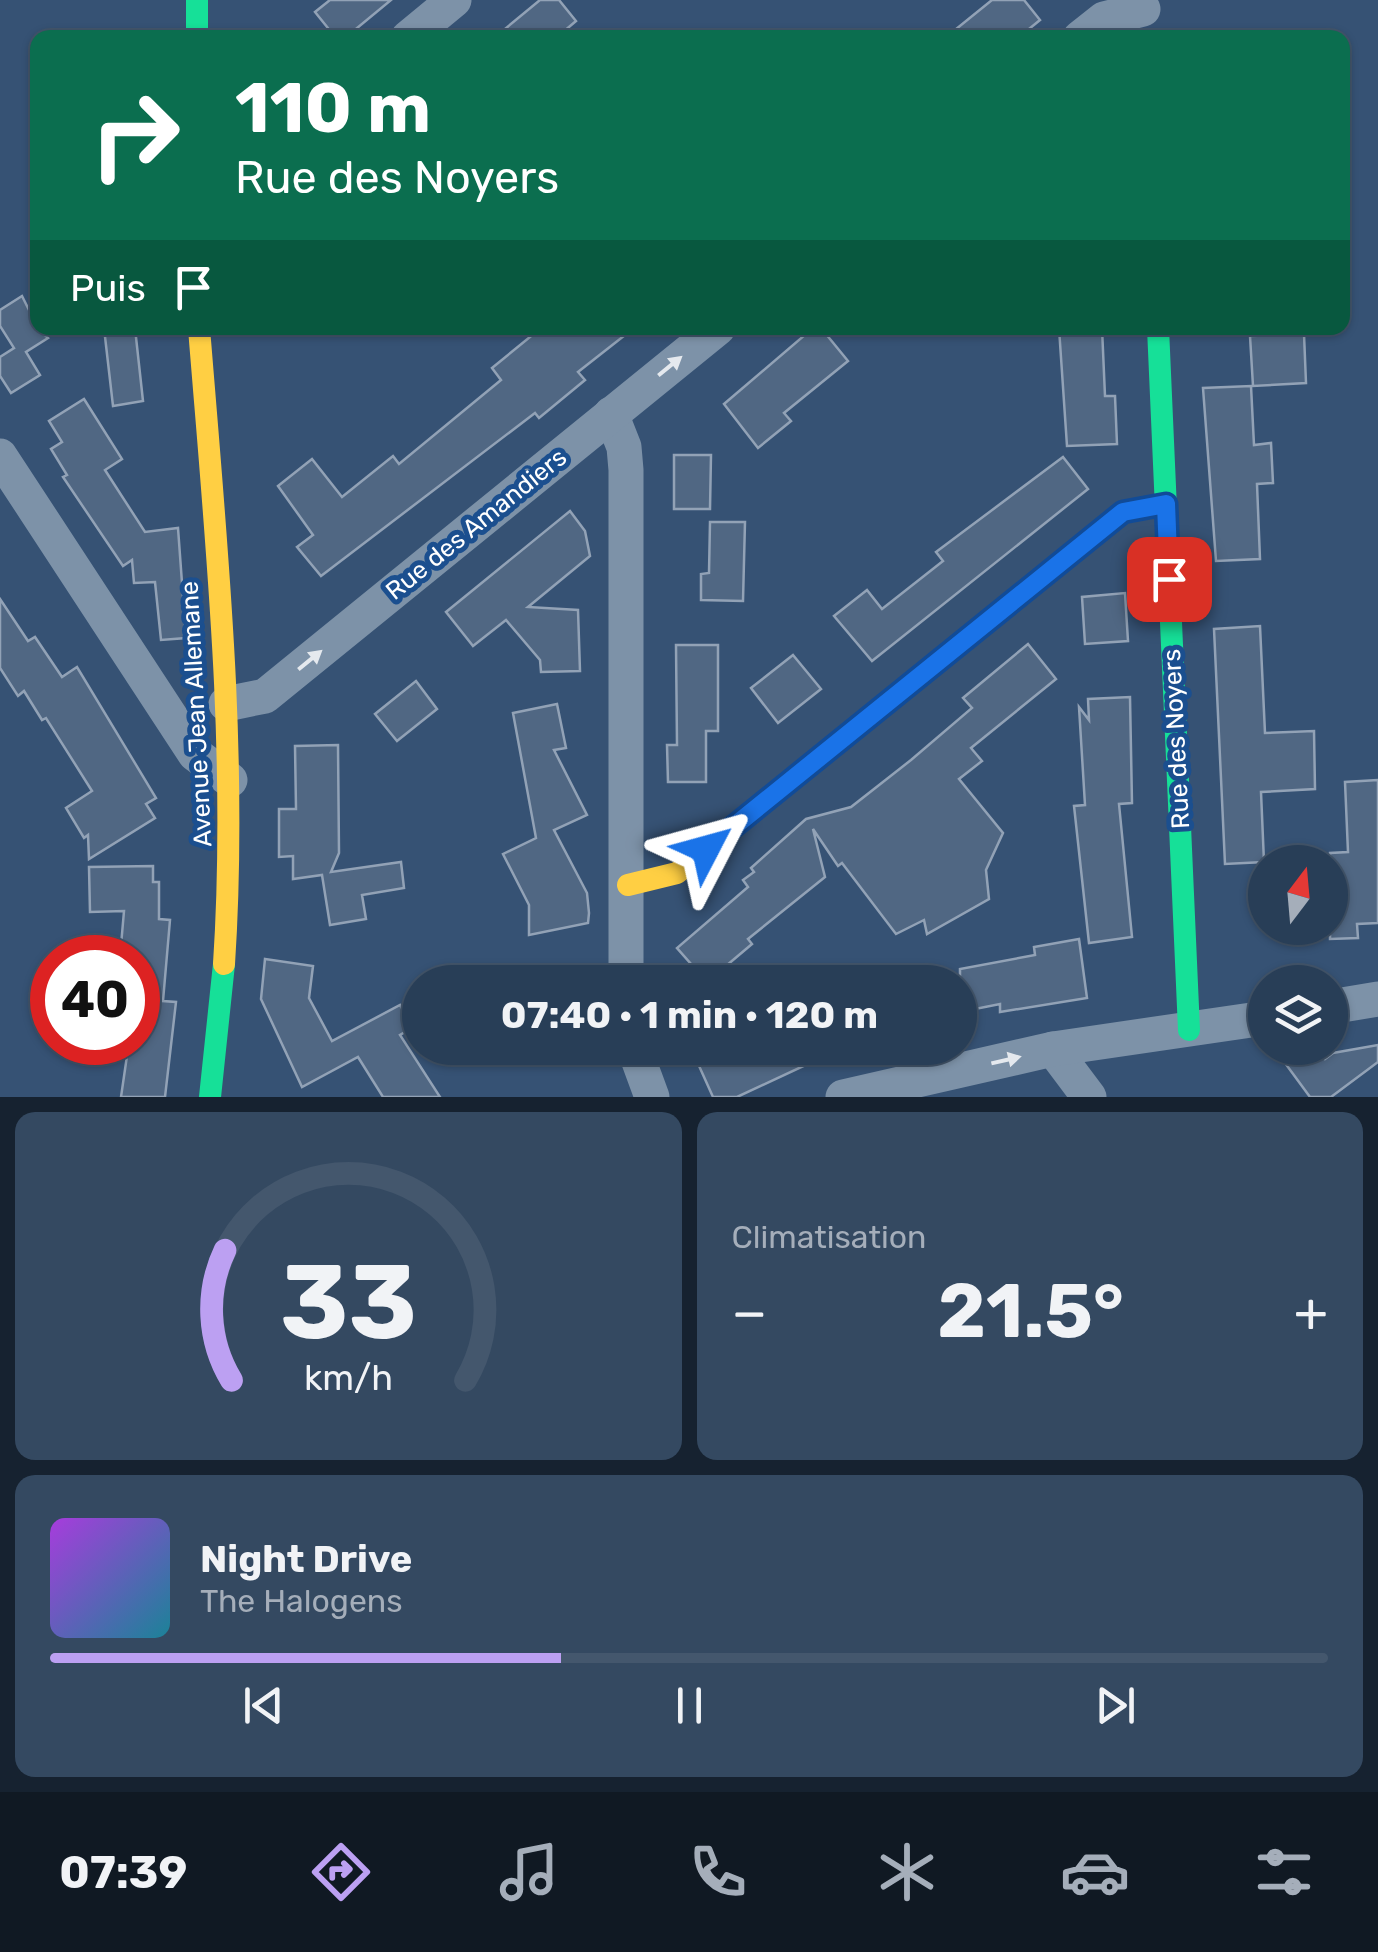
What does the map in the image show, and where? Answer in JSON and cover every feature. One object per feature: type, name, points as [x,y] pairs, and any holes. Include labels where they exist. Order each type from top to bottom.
[{"type":"street","points":[[196,30],[198,0]]},
{"type":"street","points":[[418,30],[454,0]]},
{"type":"street","points":[[1090,30],[1104,18],[1144,16]]},
{"type":"street","name":"Avenue Jean Allemane","points":[[200,335],[230,780],[226,957],[210,1097]]},
{"type":"street","name":"Rue des Amandiers","points":[[226,704],[265,696],[709,335]]},
{"type":"street","name":"Rue des Noyers","points":[[1158,335],[1189,1030]]},
{"type":"street","points":[[611,414],[624,447],[626,470],[626,965]]},
{"type":"street","points":[[0,456],[195,754],[230,780]]},
{"type":"street","points":[[628,885],[677,873],[1123,512],[1166,504]]},
{"type":"street","points":[[1348,1004],[1378,999]]},
{"type":"street","points":[[843,1097],[1054,1049],[1248,1021]]},
{"type":"street","points":[[1054,1049],[1089,1097]]},
{"type":"street","points":[[640,1065],[652,1097]]},
{"type":"building","points":[[330,0],[391,0],[355,30],[330,30],[315,12]]},
{"type":"building","points":[[540,0],[559,0],[576,21],[565,30],[504,30]]},
{"type":"building","points":[[992,0],[1024,0],[1040,20],[1028,30],[955,30]]},
{"type":"building","points":[[22,296],[30,312],[30,335],[48,338],[26,352],[40,375],[11,393],[0,376],[0,357],[14,348],[0,326],[0,310]]},
{"type":"building","points":[[105,335],[136,335],[143,401],[113,406]]},
{"type":"building","points":[[532,335],[625,335],[578,372],[585,380],[539,418],[535,413],[321,576],[297,547],[313,535],[278,486],[312,459],[342,497],[393,456],[399,464],[501,380],[492,368]]},
{"type":"building","points":[[805,335],[827,335],[848,361],[784,413],[791,421],[758,448],[724,404]]},
{"type":"building","points":[[1059,335],[1102,335],[1105,396],[1115,396],[1117,444],[1067,446]]},
{"type":"building","points":[[1304,335],[1306,383],[1253,386],[1250,336]]},
{"type":"building","points":[[1251,386],[1254,445],[1271,443],[1273,483],[1257,484],[1260,559],[1216,561],[1203,388]]},
{"type":"building","points":[[84,399],[122,459],[105,470],[145,532],[178,528],[186,638],[161,640],[155,582],[134,583],[132,560],[123,566],[63,477],[67,475],[51,449],[62,442],[49,421]]},
{"type":"building","points":[[674,455],[711,455],[710,509],[674,509]]},
{"type":"building","points":[[1063,457],[1088,489],[872,661],[834,616],[867,590],[882,609],[943,561],[936,552]]},
{"type":"building","points":[[570,511],[585,531],[590,556],[528,607],[578,610],[580,671],[541,672],[540,660],[506,620],[473,646],[446,612]]},
{"type":"building","points":[[710,522],[745,522],[743,601],[701,600],[701,574],[709,573]]},
{"type":"building","points":[[1125,593],[1128,641],[1085,644],[1082,597]]},
{"type":"building","points":[[0,599],[28,641],[35,637],[62,677],[77,667],[156,798],[146,804],[155,818],[89,859],[88,835],[84,838],[66,808],[92,791],[46,718],[42,720],[24,691],[18,696],[0,668]]},
{"type":"building","points":[[1260,626],[1265,733],[1314,731],[1315,789],[1261,792],[1263,845],[1248,845],[1248,863],[1225,864],[1214,629]]},
{"type":"building","points":[[1028,644],[1056,679],[971,748],[982,761],[959,779],[1003,833],[986,870],[989,899],[927,934],[924,920],[896,934],[842,863],[838,866],[813,829],[825,877],[748,939],[752,944],[727,965],[692,965],[677,948],[748,887],[743,880],[754,872],[751,868],[806,819],[851,807],[911,760],[972,708],[963,698]]},
{"type":"building","points":[[676,645],[718,645],[718,731],[706,731],[706,782],[668,782],[667,745],[677,745]]},
{"type":"building","points":[[793,655],[821,689],[778,723],[751,688]]},
{"type":"building","points":[[416,681],[437,709],[397,741],[375,714]]},
{"type":"building","points":[[1130,697],[1132,803],[1119,804],[1132,937],[1089,943],[1074,806],[1085,805],[1079,707],[1089,720],[1088,699]]},
{"type":"building","points":[[557,704],[566,748],[554,750],[587,815],[554,830],[587,893],[588,923],[529,935],[529,905],[503,854],[536,838],[513,713]]},
{"type":"building","points":[[338,745],[339,853],[331,872],[401,862],[404,888],[362,895],[366,919],[330,925],[322,875],[293,879],[293,856],[279,857],[279,809],[296,809],[295,746]]},
{"type":"building","points":[[1378,780],[1378,923],[1357,924],[1358,938],[1348,938],[1345,782]]},
{"type":"building","points":[[153,866],[153,882],[159,882],[159,919],[170,920],[163,1001],[176,1002],[165,1097],[121,1097],[126,1065],[160,1065],[160,935],[122,935],[124,911],[90,912],[89,867]]},
{"type":"building","points":[[1079,939],[1087,998],[1000,1012],[1000,1004],[977,1009],[977,966],[1035,955],[1034,947]]},
{"type":"building","points":[[265,959],[313,966],[309,998],[332,1041],[400,1005],[402,1065],[419,1065],[440,1097],[383,1097],[358,1057],[302,1087],[261,999]]},
{"type":"building","points":[[1378,1045],[1378,1062],[1331,1097],[1310,1097],[1286,1065],[1348,1065],[1348,1050]]},
{"type":"building","points":[[699,1065],[806,1065],[737,1097],[713,1097]]},
{"type":"traffic: fast","points":[[197,0],[197,30]]},
{"type":"traffic: fast","points":[[1158,335],[1189,1030]]},
{"type":"traffic: fast","points":[[927,671],[1123,512],[1165,504]]},
{"type":"traffic: fast","points":[[210,1097],[224,964]]},
{"type":"traffic: slow","points":[[200,335],[227,726],[224,964]]},
{"type":"traffic: slow","points":[[628,885],[677,873],[927,671]]},
{"type":"route","points":[[706,849],[1123,512],[1143,505],[1166,504],[1169,579]]}]
